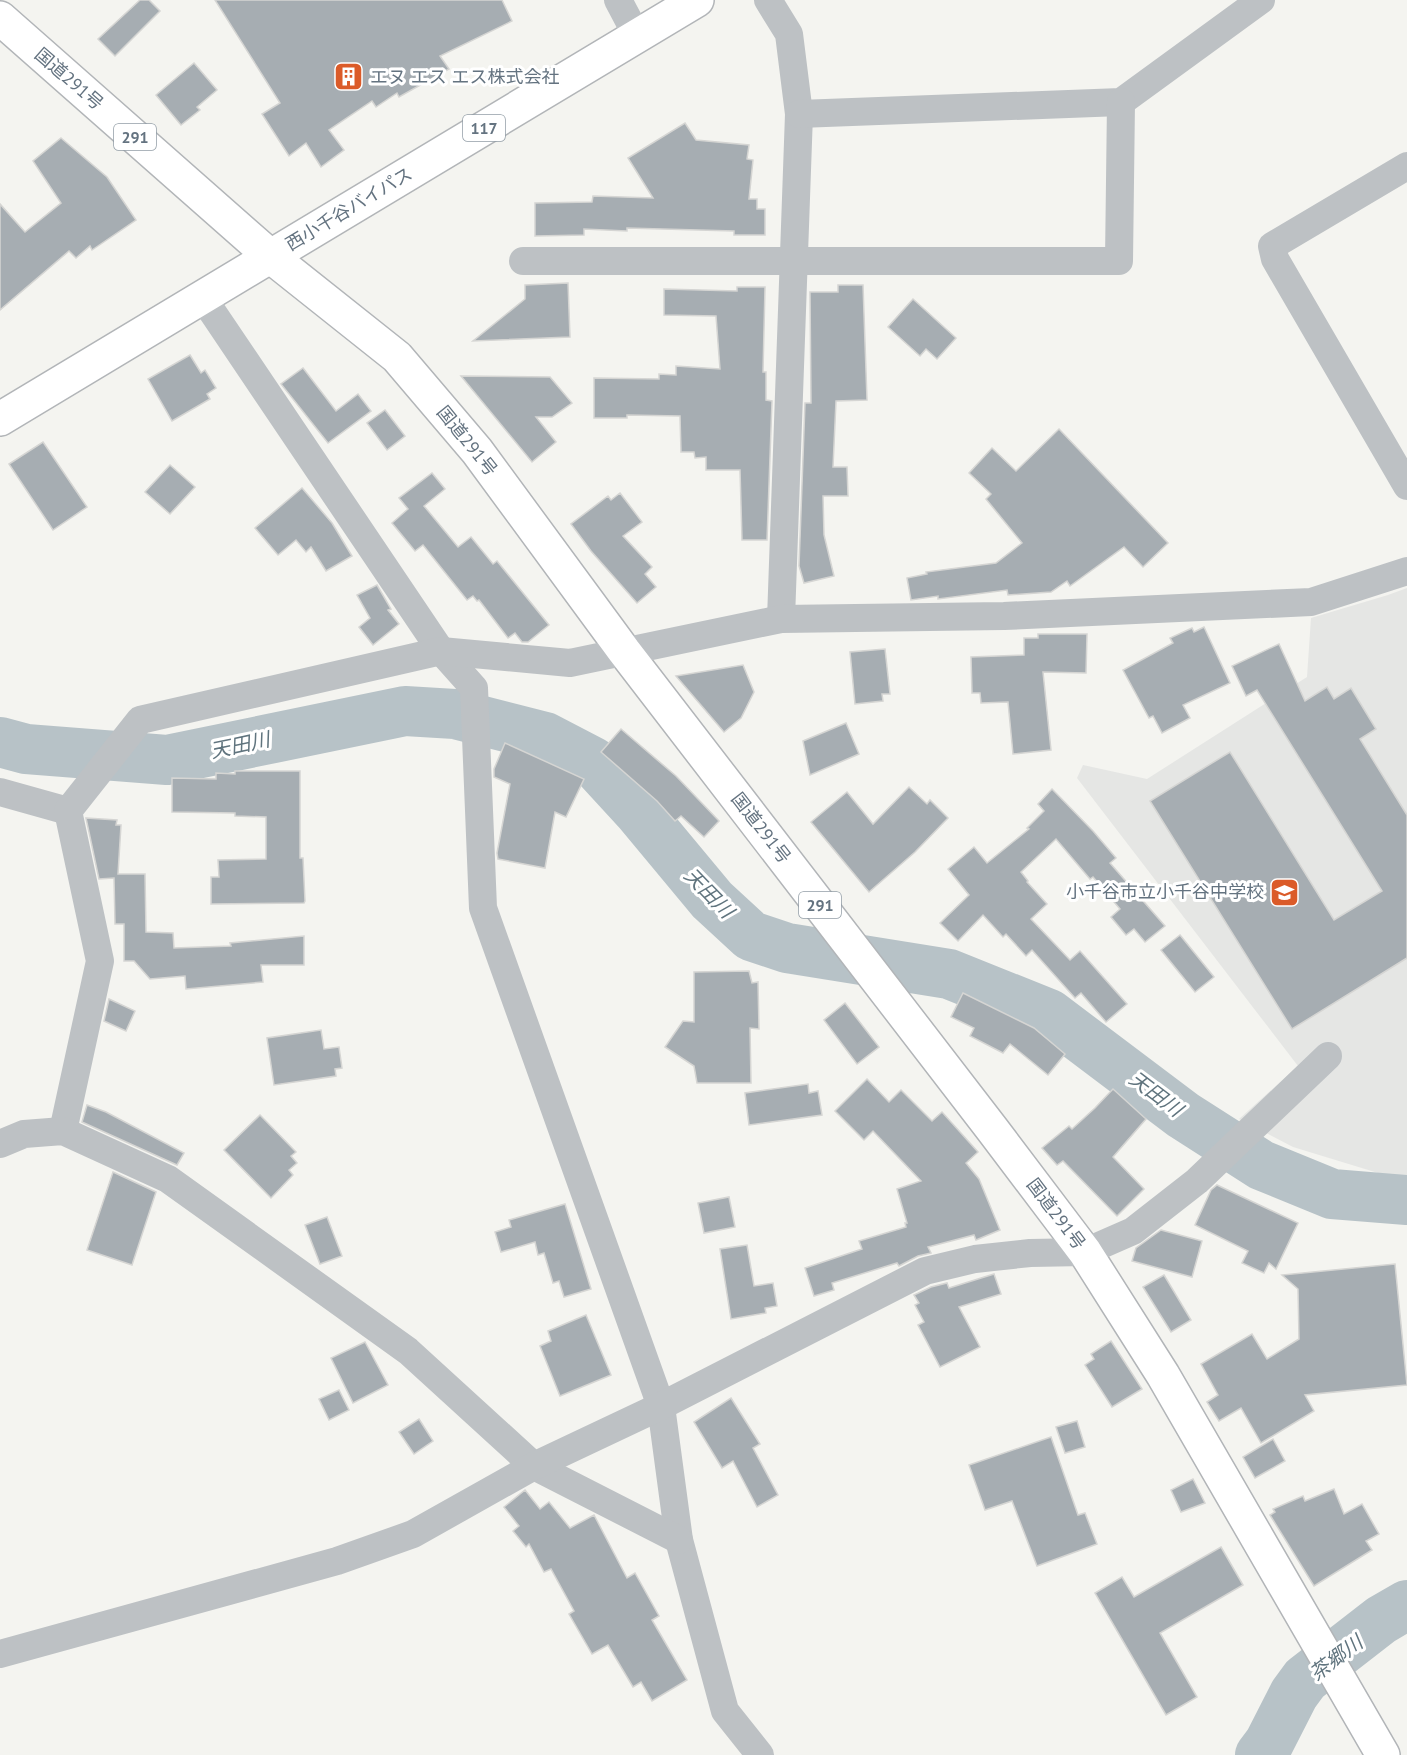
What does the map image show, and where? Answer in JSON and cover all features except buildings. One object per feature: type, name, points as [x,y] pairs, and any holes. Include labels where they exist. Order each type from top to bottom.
[{"type":"highway","name":"西小千谷バイパス","points":[[0,419],[697,0]]},
{"type":"highway","name":"国道291号","points":[[0,18],[270,256],[397,357],[477,451],[624,651],[1085,1252],[1163,1375],[1383,1755]]},
{"type":"street","points":[[618,0],[637,36]]},
{"type":"street","points":[[768,0],[789,34],[799,114],[782,619]]},
{"type":"street","points":[[799,114],[1121,102],[1261,0]]},
{"type":"street","points":[[523,261],[1119,261],[1121,102]]},
{"type":"street","points":[[1407,166],[1272,246],[1275,259],[1407,486]]},
{"type":"street","points":[[203,297],[441,651],[474,688],[483,908],[661,1406],[679,1540],[725,1711],[760,1755]]},
{"type":"street","points":[[68,811],[140,720],[441,651],[570,663],[782,619],[1004,616],[1311,602],[1407,571]]},
{"type":"street","points":[[0,792],[68,811]]},
{"type":"street","points":[[63,1131],[100,961],[68,811]]},
{"type":"street","points":[[0,1654],[337,1561],[413,1534],[534,1466],[661,1406],[925,1271],[986,1257],[1030,1252],[1085,1252],[1133,1231],[1197,1181],[1328,1056]]},
{"type":"street","points":[[0,1144],[24,1134],[63,1131],[168,1179],[408,1352],[534,1466],[679,1540]]},
{"type":"shaded area","name":"小千谷市立小千谷中学校","points":[[1407,588],[1407,1180],[1401,1180],[1293,1147],[1239,1119],[1298,1066],[1077,778],[1083,765],[1147,779],[1307,677],[1311,618]]},
{"type":"waterway","name":"天田川","points":[[0,742],[26,749],[167,760],[405,711],[455,714],[545,737],[593,762],[638,811],[712,900],[751,936],[787,948],[949,974],[1049,1014],[1183,1115],[1261,1165],[1332,1194],[1407,1200]]},
{"type":"waterway","name":"茶郷川","points":[[1260,1755],[1269,1743],[1294,1694],[1305,1679],[1381,1620],[1407,1605]]},
{"type":"place","name":"エヌ エス エス株式会社","points":[[349,77]]},
{"type":"place","name":"小千谷市立小千谷中学校","points":[[1285,892]]}]
